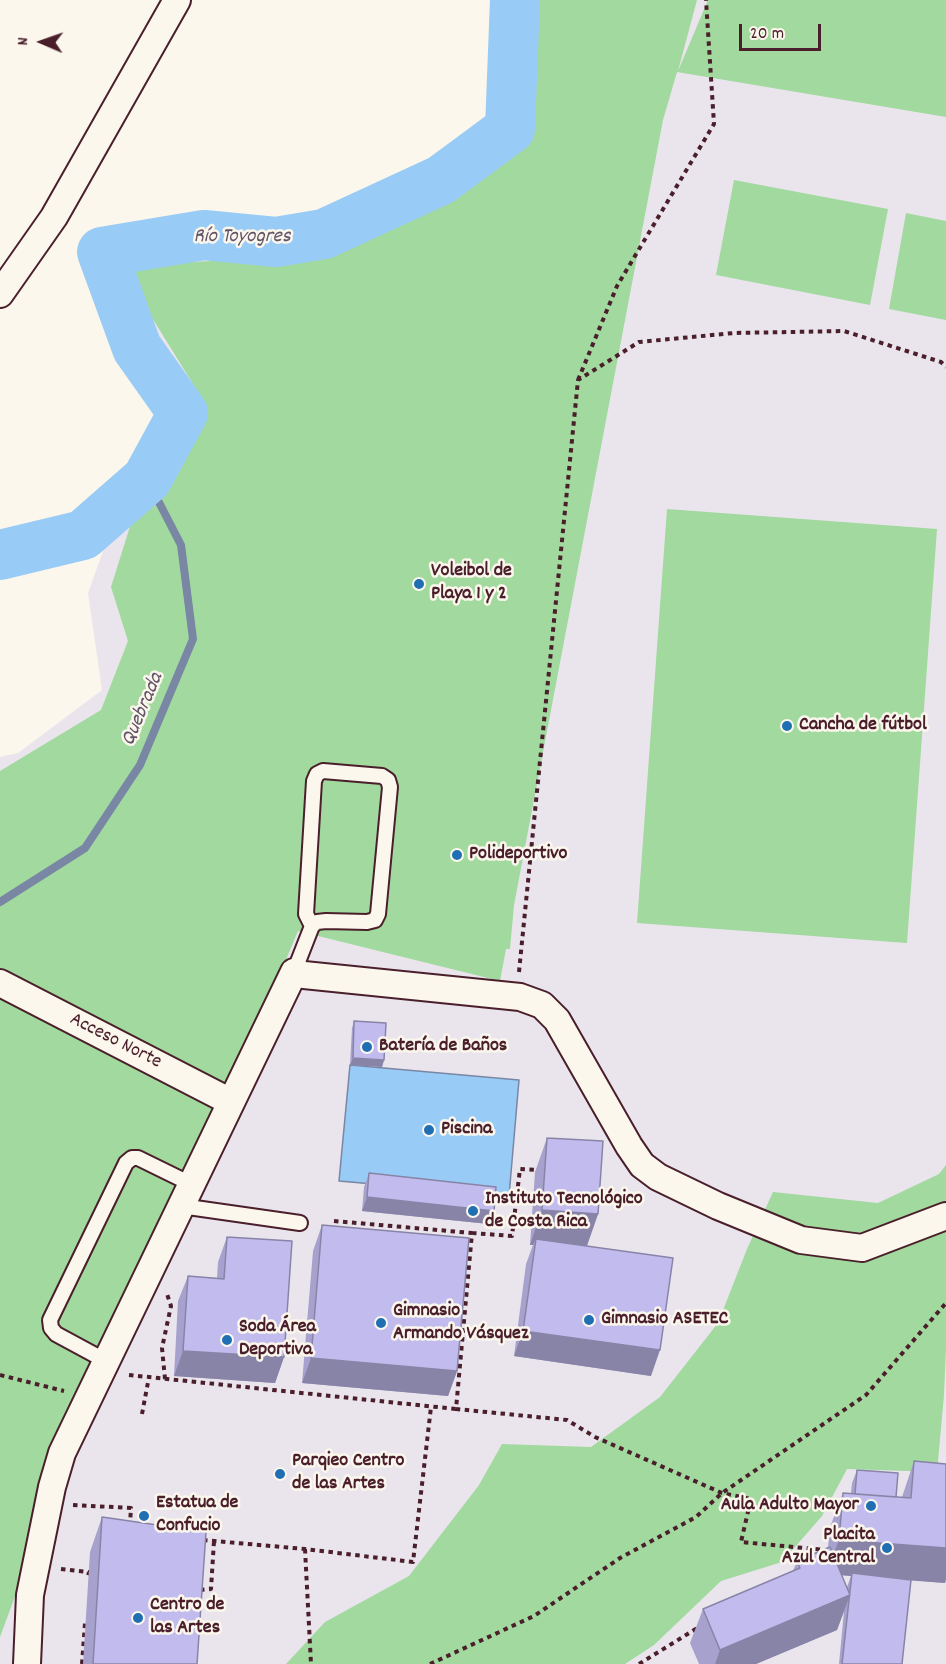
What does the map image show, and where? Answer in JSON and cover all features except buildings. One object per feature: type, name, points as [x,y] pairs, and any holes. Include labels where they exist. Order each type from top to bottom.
[{"type":"street","points":[[0,294],[54,217],[177,0]]},
{"type":"street","points":[[27,1664],[30,1595],[52,1487],[62,1453],[112,1367],[186,1195],[294,972],[304,975],[520,997],[542,1005],[557,1020],[642,1165],[658,1177],[718,1206],[801,1240],[862,1248],[946,1216]]},
{"type":"street","name":"Acceso Norte","points":[[0,983],[231,1102]]},
{"type":"lane","points":[[294,972],[312,926],[317,922],[367,922],[375,920],[378,914],[390,787],[388,780],[382,776],[322,771],[317,774],[314,782],[306,914],[312,926]]},
{"type":"lane","points":[[112,1367],[56,1334],[51,1328],[50,1320],[126,1163],[132,1158],[138,1158],[186,1195],[300,1223]]},
{"type":"path","points":[[520,997],[518,984],[578,380],[617,286],[714,124],[706,0]]},
{"type":"path","points":[[578,380],[639,342],[734,333],[844,331],[941,362],[946,367]]},
{"type":"path","points":[[334,1221],[512,1236],[520,1169],[552,1170]]},
{"type":"path","points":[[456,1409],[472,1233]]},
{"type":"path","points":[[165,1291],[171,1306],[162,1348],[165,1379]]},
{"type":"path","points":[[430,1664],[534,1616],[620,1558],[696,1517],[722,1493],[866,1395],[946,1303]]},
{"type":"path","points":[[112,1367],[148,1377],[165,1379],[567,1420],[595,1437],[722,1493],[752,1499],[741,1542],[826,1550],[816,1556]]},
{"type":"path","points":[[0,1375],[73,1393]]},
{"type":"path","points":[[142,1414],[148,1377]]},
{"type":"path","points":[[193,1539],[413,1562],[431,1407]]},
{"type":"path","points":[[73,1505],[131,1508],[130,1533]]},
{"type":"path","points":[[200,1590],[211,1589],[214,1541]]},
{"type":"path","points":[[305,1549],[311,1664]]},
{"type":"path","points":[[59,1568],[88,1572],[88,1584]]},
{"type":"path","points":[[82,1664],[86,1618]]},
{"type":"path","points":[[639,1664],[708,1622]]},
{"type":"shaded area","name":"Instituto Tecnológico de Costa Rica","points":[[515,0],[946,0],[946,1664],[0,1664],[0,757],[18,753],[102,690],[88,593],[116,515],[188,414],[142,352],[102,256],[204,233],[339,234],[444,181],[510,129]]},
{"type":"green space","points":[[533,0],[697,0],[678,71],[708,0],[946,0],[946,117],[677,72],[663,120],[514,905],[510,949],[506,949],[500,981],[298,931],[196,1175],[88,1399],[0,1637],[0,771],[101,710],[128,641],[111,587],[132,520],[193,438],[201,397],[120,266],[336,254],[518,144]]},
{"type":"green space","points":[[734,180],[888,209],[870,305],[716,275]]},
{"type":"green space","points":[[906,213],[946,221],[946,320],[889,309]]},
{"type":"green space","name":"Cancha de fútbol","points":[[667,509],[937,529],[907,943],[637,923]]},
{"type":"green space","points":[[946,1165],[946,1348],[937,1472],[847,1469],[822,1516],[782,1562],[721,1581],[654,1645],[625,1664],[286,1664],[325,1622],[409,1576],[479,1485],[502,1444],[591,1447],[660,1397],[718,1323],[747,1249],[773,1192],[878,1203],[939,1174]]},
{"type":"water","name":"Piscina","points":[[350,1065],[519,1080],[509,1196],[339,1181]]},
{"type":"waterway","name":"Río Toyogres","points":[[0,555],[83,535],[147,479],[183,413],[137,348],[102,252],[204,235],[276,242],[324,234],[441,180],[510,129],[515,0]]},
{"type":"waterway","name":"Quebrada","points":[[0,902],[85,848],[140,765],[193,639],[181,545],[147,479]]},
{"type":"place","name":"Voleibol de Playa 1 y 2","points":[[419,584]]},
{"type":"place","name":"Cancha de fútbol","points":[[787,726]]},
{"type":"place","name":"Polideportivo","points":[[457,855]]},
{"type":"place","name":"Batería de Baños","points":[[367,1047]]},
{"type":"place","name":"Piscina","points":[[429,1130]]},
{"type":"place","name":"Instituto Tecnológico de Costa Rica","points":[[473,1211]]},
{"type":"place","name":"Gimnasio ASETEC","points":[[589,1320]]},
{"type":"place","name":"Gimnasio Armando Vásquez","points":[[381,1323]]},
{"type":"place","name":"Soda Área Deportiva","points":[[227,1340]]},
{"type":"place","name":"Parqieo Centro de las Artes","points":[[280,1474]]},
{"type":"place","name":"Aula Adulto Mayor","points":[[871,1506]]},
{"type":"place","name":"Estatua de Confucio","points":[[144,1516]]},
{"type":"place","name":"Placita Azul Central","points":[[887,1548]]},
{"type":"place","name":"Centro de las Artes","points":[[138,1618]]}]
